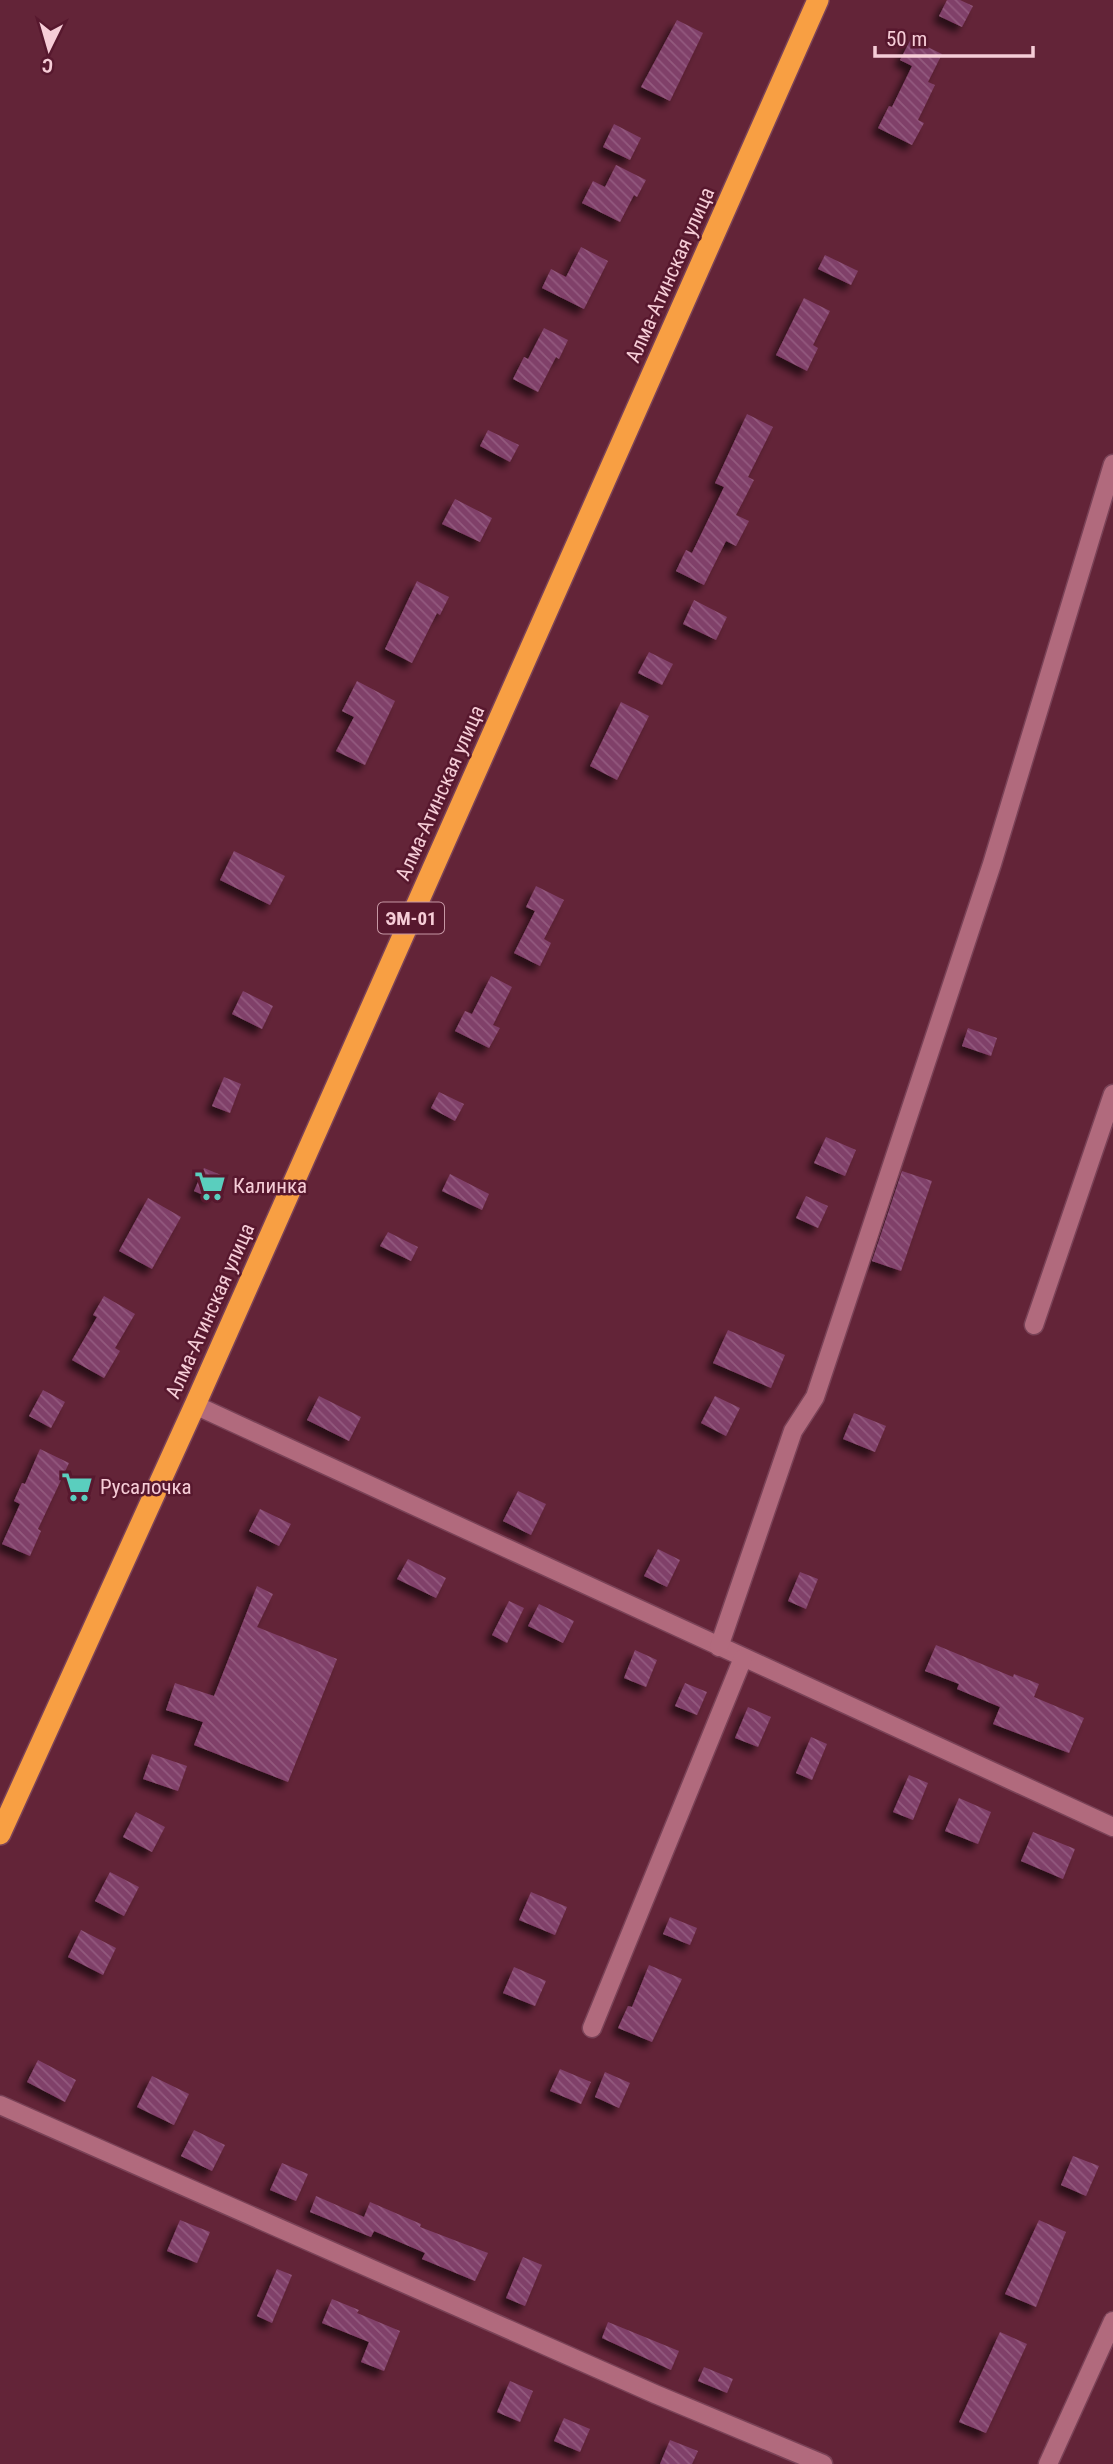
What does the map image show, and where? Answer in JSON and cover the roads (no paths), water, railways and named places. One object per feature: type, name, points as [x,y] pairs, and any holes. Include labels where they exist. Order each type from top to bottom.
[{"type":"highway","name":"Алма-Атинская улица","points":[[0,1834],[195,1405],[818,0]]},
{"type":"street","points":[[719,1647],[793,1431],[815,1396],[905,1129],[992,864],[1113,464]]},
{"type":"street","points":[[1034,1325],[1113,1094]]},
{"type":"street","points":[[195,1405],[1113,1827]]},
{"type":"street","points":[[592,2028],[743,1657]]},
{"type":"street","points":[[0,2105],[655,2394],[823,2464]]},
{"type":"street","points":[[1048,2464],[1113,2321]]},
{"type":"place","name":"Калинка","points":[[210,1186]]},
{"type":"place","name":"Русалочка","points":[[77,1487]]}]
